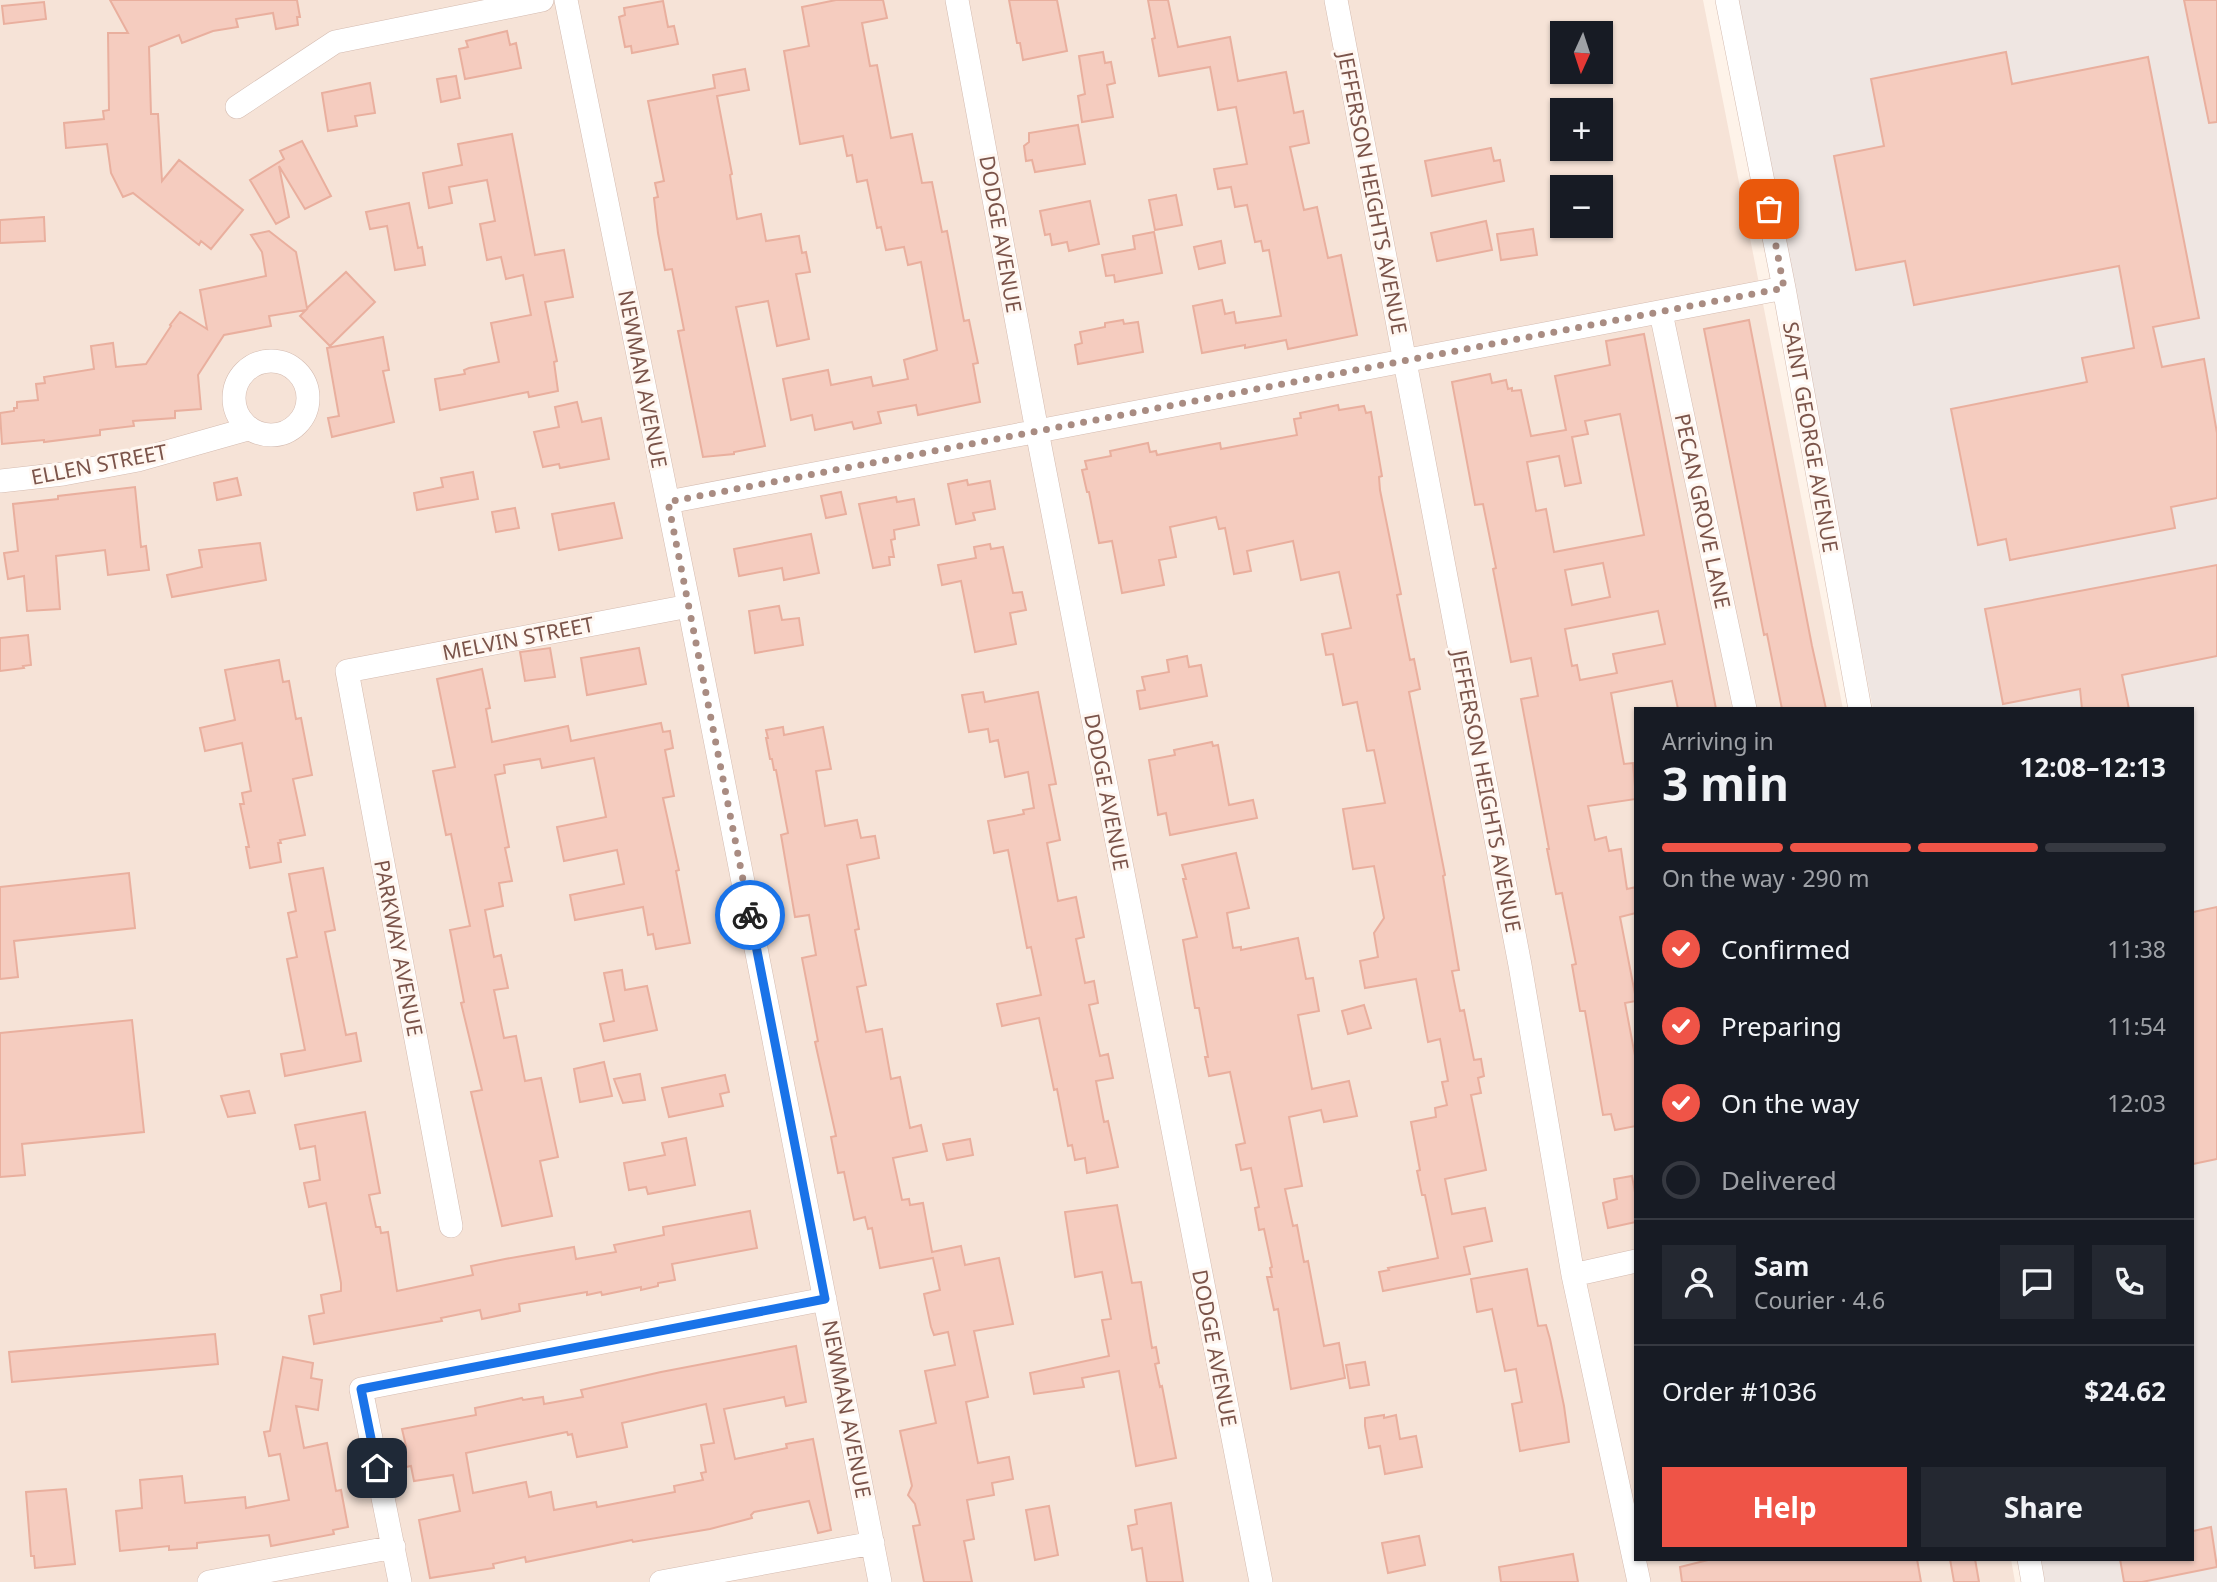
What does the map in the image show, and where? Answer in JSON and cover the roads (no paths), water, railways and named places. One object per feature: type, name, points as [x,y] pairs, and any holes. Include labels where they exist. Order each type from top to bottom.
[{"type":"street","points":[[237,107],[335,42],[542,0]]},
{"type":"street","name":"NEWMAN AVENUE","points":[[566,0],[689,606],[880,1582]]},
{"type":"street","name":"DODGE AVENUE","points":[[957,0],[1037,431],[1261,1582]]},
{"type":"street","name":"JEFFERSON HEIGHTS AVENUE","points":[[1336,0],[1520,965],[1573,1275],[1633,1539]]},
{"type":"street","name":"SAINT GEORGE AVENUE","points":[[1727,0],[1784,288],[1860,707]]},
{"type":"street","points":[[668,502],[1784,288]]},
{"type":"street","name":"PECAN GROVE LANE","points":[[1661,313],[1745,707]]},
{"type":"street","name":"ELLEN STREET","points":[[0,481],[63,474],[138,460],[248,429]]},
{"type":"street","name":"MELVIN STREET","points":[[347,671],[689,606]]},
{"type":"street","name":"PARKWAY AVENUE","points":[[347,671],[451,1226]]},
{"type":"street","points":[[1573,1275],[1634,1261]]},
{"type":"street","points":[[400,1582],[361,1389],[825,1299]]},
{"type":"street","points":[[661,1582],[873,1543]]},
{"type":"street","points":[[209,1582],[394,1547]]},
{"type":"street","name":"JEFFERSON HEIGHTS AVENUE","points":[[1636,1561],[1639,1582]]},
{"type":"street","points":[[2029,1561],[2033,1582]]}]
